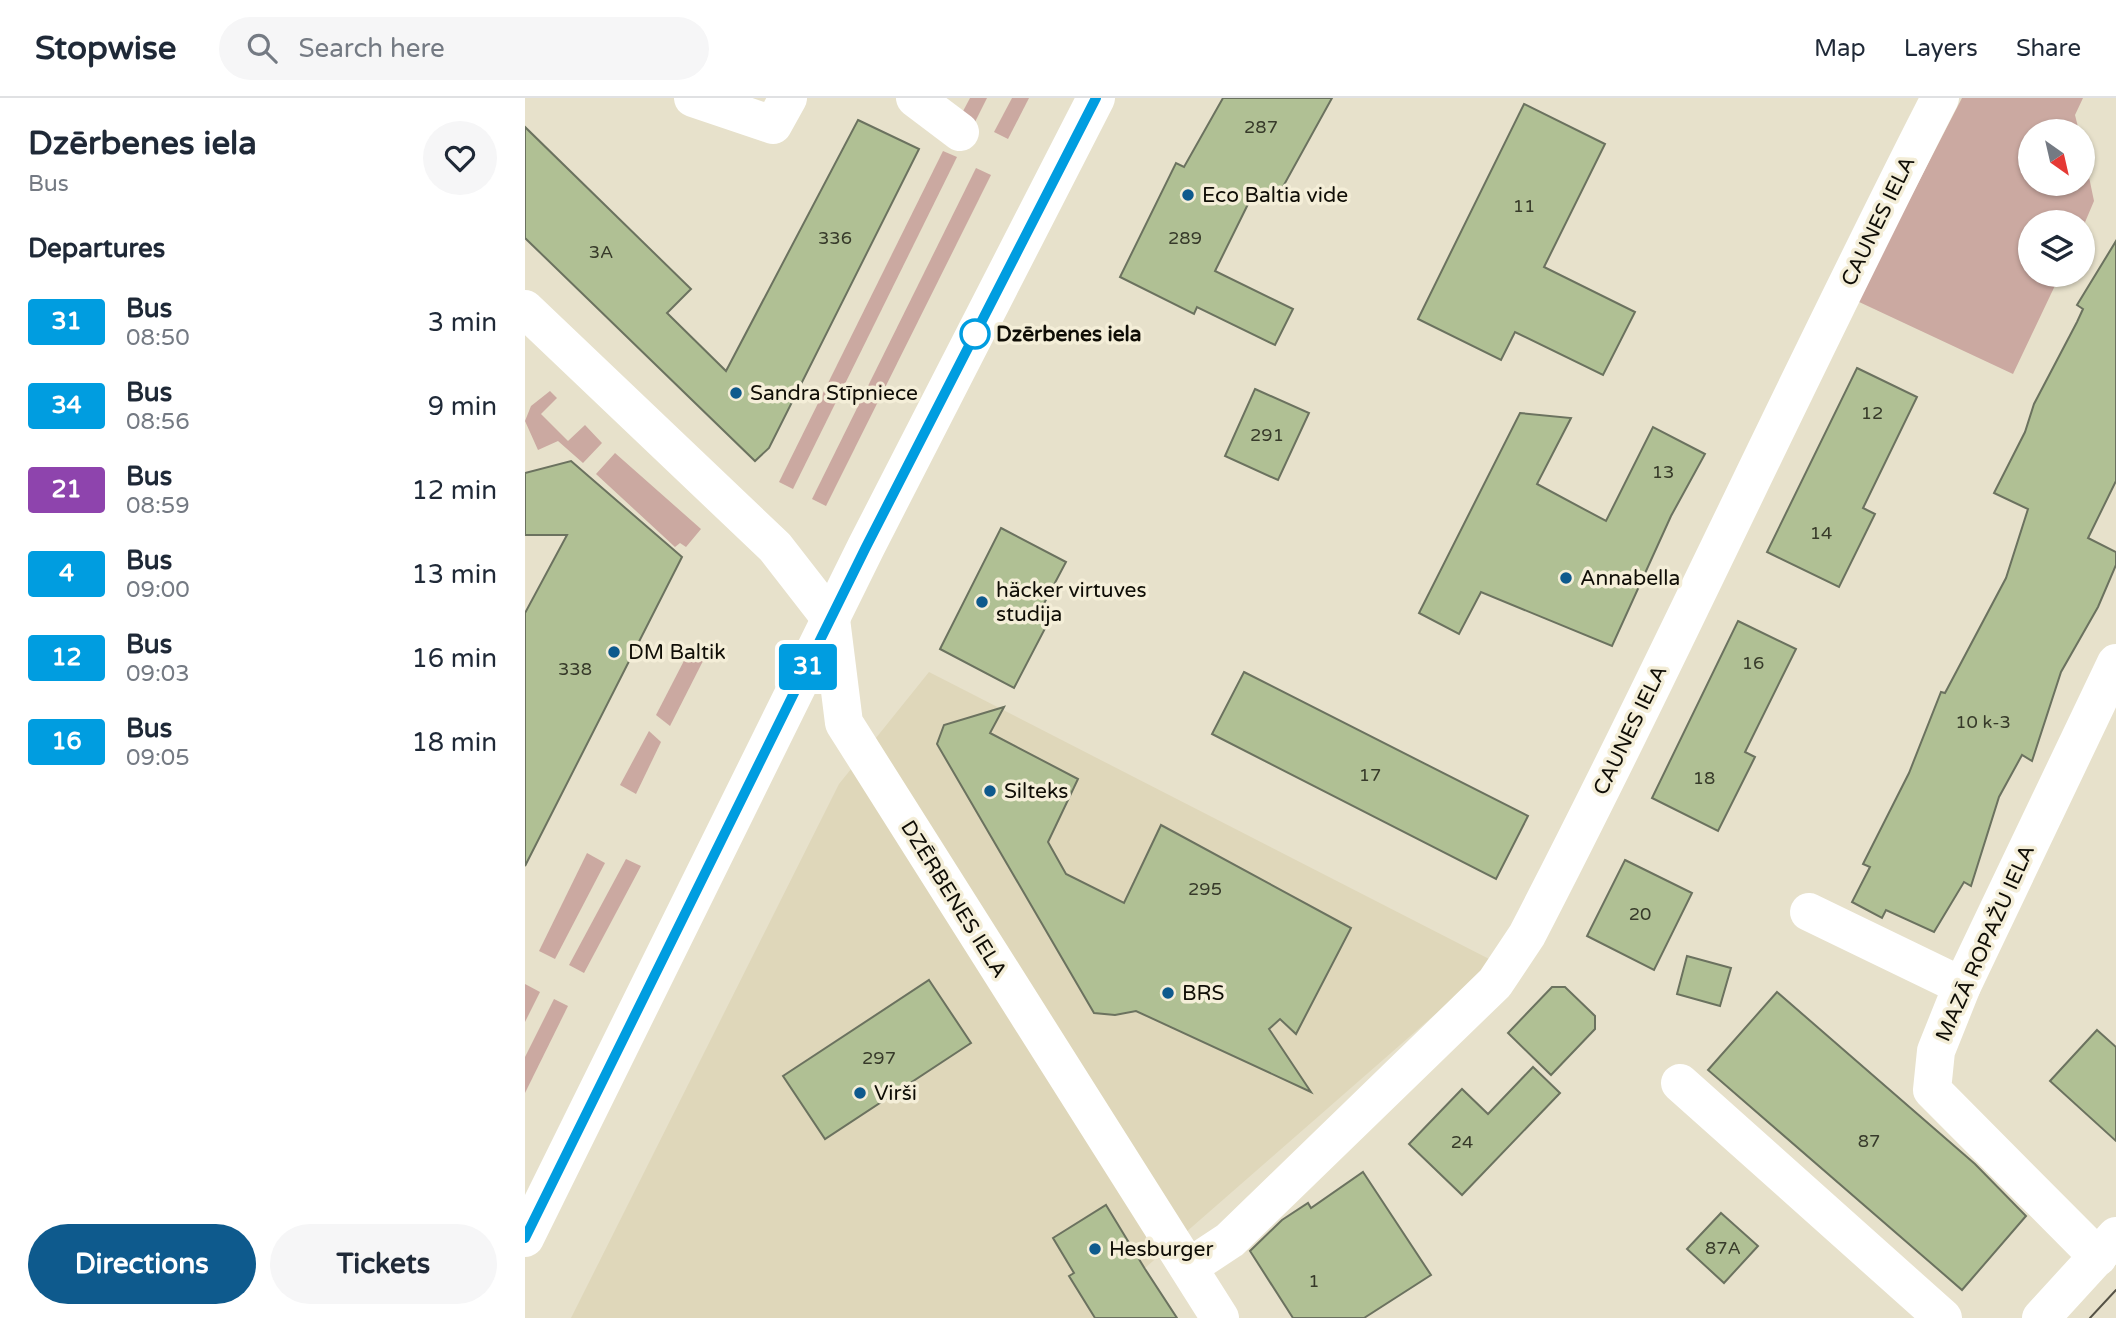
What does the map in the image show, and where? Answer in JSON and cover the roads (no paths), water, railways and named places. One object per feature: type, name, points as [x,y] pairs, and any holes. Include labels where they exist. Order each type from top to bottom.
[{"type":"main road","points":[[693,98],[773,125],[788,98]]},
{"type":"main road","points":[[915,98],[960,132]]},
{"type":"main road","points":[[525,1238],[831,619],[1096,98]]},
{"type":"main road","name":"CAUNES IELA","points":[[1189,1267],[1230,1240],[1495,983],[1527,935],[1778,429],[1867,240],[1940,98]]},
{"type":"main road","points":[[525,310],[775,547],[831,619]]},
{"type":"main road","name":"DZĒRBENES IELA","points":[[831,619],[844,723],[1220,1318]]},
{"type":"main road","name":"MAZĀ ROPAŽU IELA","points":[[2107,1247],[1932,1090],[1936,1051],[1962,986],[2116,663]]},
{"type":"main road","points":[[1809,912],[1962,986]]},
{"type":"main road","points":[[1680,1083],[1943,1318]]},
{"type":"main road","points":[[2041,1318],[2107,1247]]},
{"type":"tram line","points":[[2090,1318],[2116,1290]]},
{"type":"place","name":"Eco Baltia vide","points":[[1188,195]]},
{"type":"place","name":"Dzērbenes iela","points":[[975,334]]},
{"type":"place","name":"Sandra Stīpniece","points":[[736,393]]},
{"type":"place","name":"Annabella","points":[[1566,578]]},
{"type":"place","name":"häcker virtuves studija","points":[[982,602]]},
{"type":"place","name":"DM Baltik","points":[[614,652]]},
{"type":"place","name":"Silteks","points":[[990,791]]},
{"type":"place","name":"BRS","points":[[1168,993]]},
{"type":"place","name":"Virši","points":[[860,1093]]},
{"type":"place","name":"Hesburger","points":[[1095,1249]]}]
